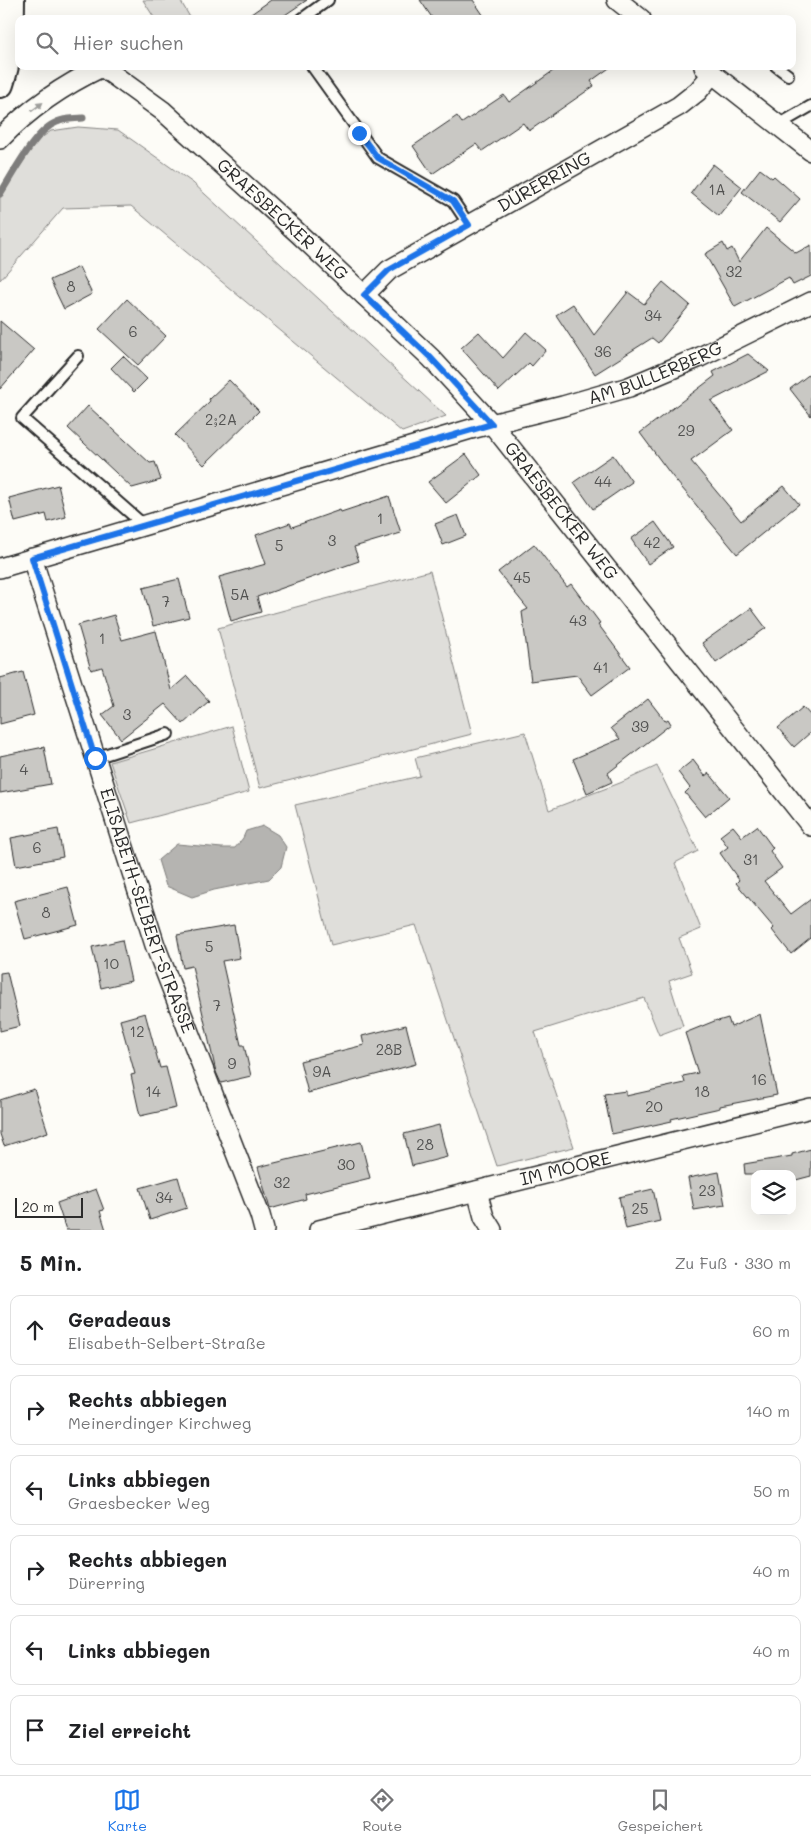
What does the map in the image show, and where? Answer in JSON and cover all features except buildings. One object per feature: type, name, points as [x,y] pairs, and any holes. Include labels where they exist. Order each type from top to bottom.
[{"type":"main road","points":[[0,84],[14,12]]},
{"type":"street","points":[[617,0],[636,15]]},
{"type":"street","name":"GRAESBECKER WEG","points":[[0,139],[15,123],[72,81],[93,70]]},
{"type":"street","name":"GRAESBECKER WEG","points":[[107,70],[163,111],[431,358],[492,424],[811,826]]},
{"type":"street","points":[[707,70],[811,151]]},
{"type":"street","name":"DÜRERRING","points":[[364,295],[389,270],[679,106],[698,91],[707,70]]},
{"type":"street","name":"AM BULLERBERG","points":[[0,568],[492,424],[629,388],[700,357],[811,302]]},
{"type":"street","name":"ELISABETH-SELBERT-STRASSE","points":[[32,558],[155,945],[260,1215],[264,1230]]},
{"type":"street","name":"IM MOORE","points":[[319,1230],[811,1108]]},
{"type":"street","points":[[477,1191],[484,1217],[492,1230]]},
{"type":"lane","points":[[307,15],[328,0]]},
{"type":"lane","points":[[315,70],[378,158],[453,201],[469,225]]},
{"type":"lane","points":[[781,70],[788,75]]},
{"type":"lane","points":[[778,125],[811,106]]},
{"type":"lane","points":[[78,356],[22,418],[145,526]]},
{"type":"lane","points":[[95,758],[168,734]]},
{"type":"shaded area","points":[[143,0],[180,0],[189,15],[152,15]]},
{"type":"shaded area","points":[[78,127],[118,130],[193,183],[446,416],[402,432],[131,206],[63,208],[0,280],[0,196],[37,141],[51,131]]},
{"type":"shaded area","points":[[430,571],[472,734],[260,788],[218,628]]},
{"type":"shaded area","points":[[232,726],[249,792],[131,823],[110,762]]},
{"type":"shaded area","points":[[525,732],[549,810],[620,783],[657,766],[698,851],[675,863],[701,929],[679,938],[692,973],[669,981],[683,1026],[659,1035],[644,998],[535,1032],[574,1147],[497,1166],[416,925],[331,945],[295,805],[420,776],[415,758]]},
{"type":"shaded area","points":[[263,826],[278,835],[286,847],[281,867],[269,879],[214,890],[192,897],[166,886],[158,860],[177,844],[235,848],[246,831]]},
{"type":"waterway","points":[[0,194],[25,154],[41,134],[60,121],[83,118]]},
{"type":"route","points":[[95,758],[32,558],[492,424],[431,358],[364,295],[389,270],[469,225],[453,201],[378,158],[359,133]]}]
